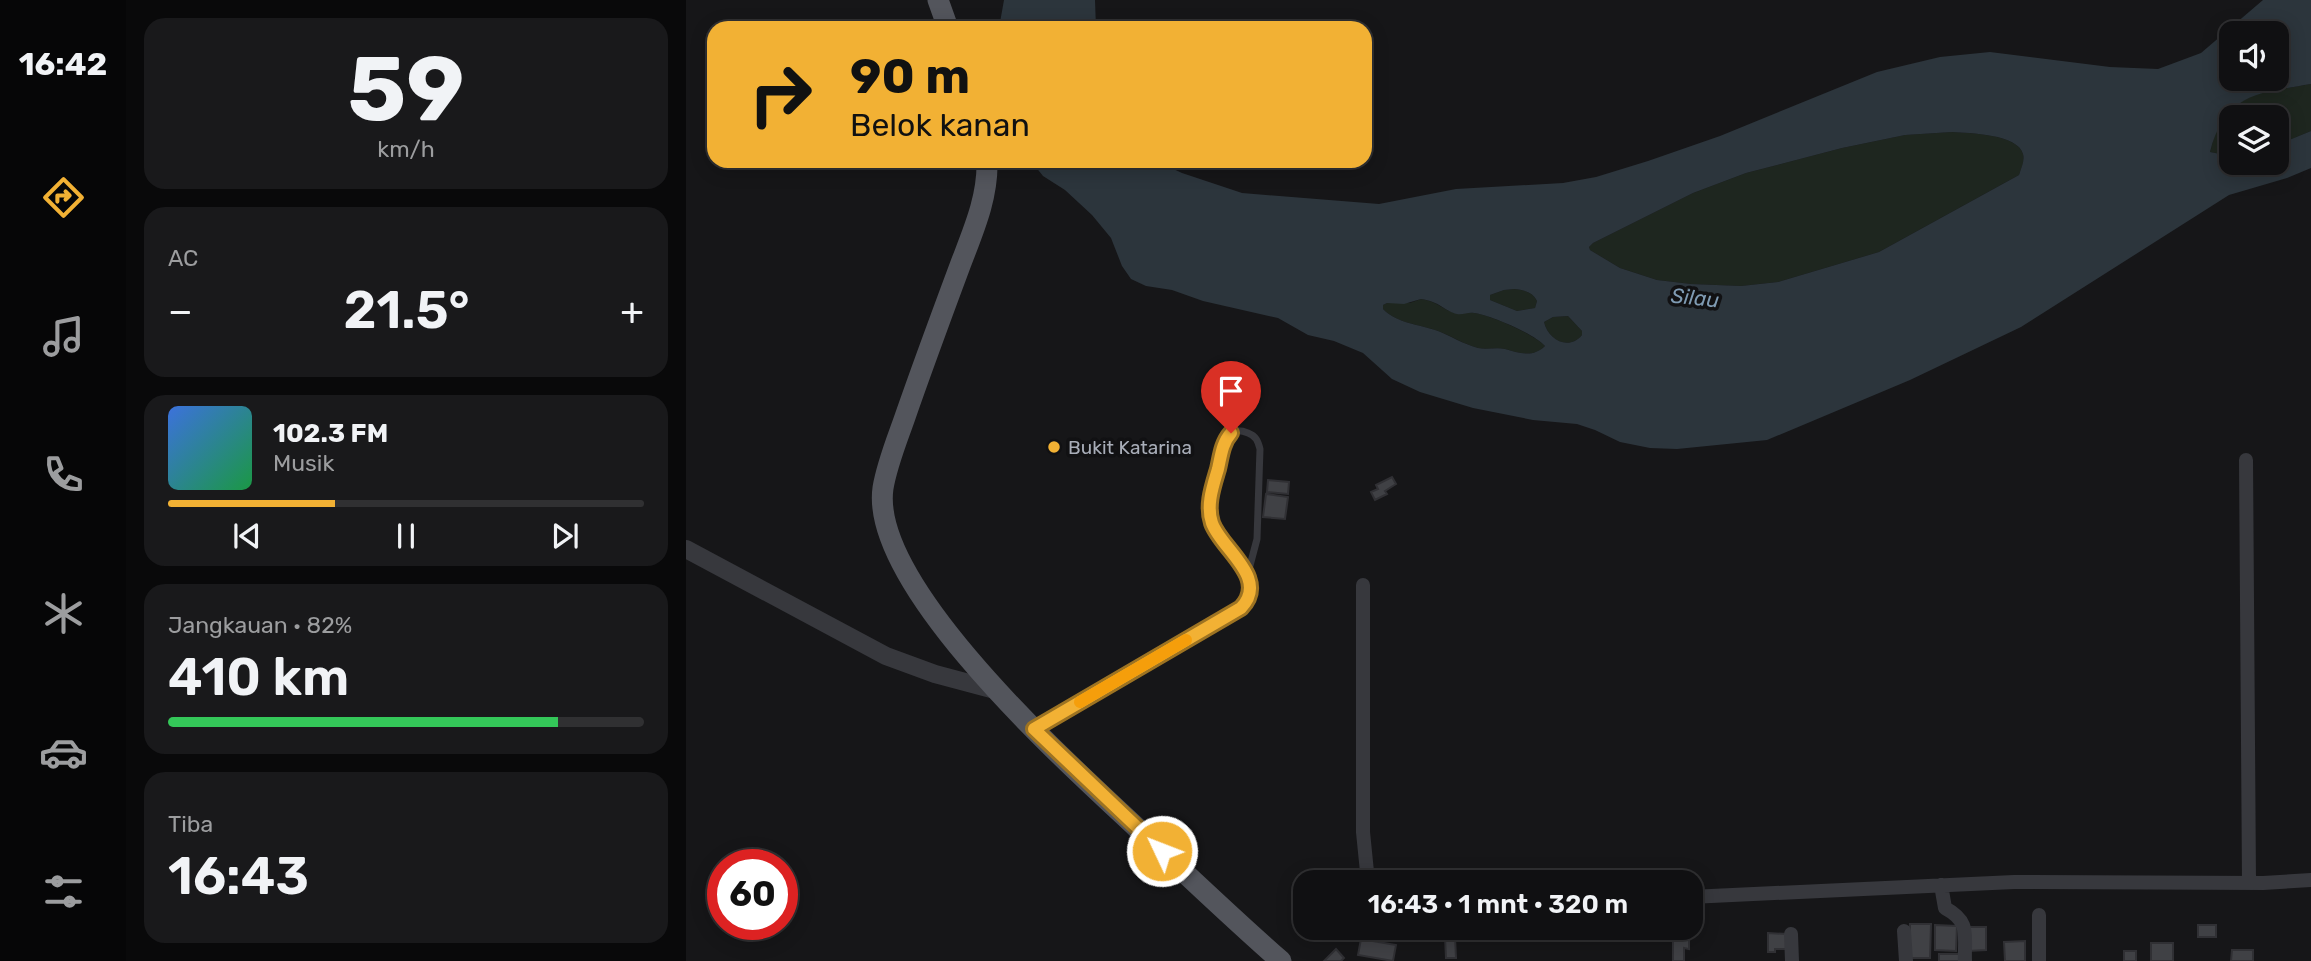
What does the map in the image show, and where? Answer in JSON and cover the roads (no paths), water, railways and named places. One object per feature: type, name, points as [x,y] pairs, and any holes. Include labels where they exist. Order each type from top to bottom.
[{"type":"main road","points":[[938,0],[946,21]]},
{"type":"main road","points":[[987,168],[985,195],[890,461],[883,488],[887,530],[922,597],[995,690],[1200,888],[1281,961]]},
{"type":"street","points":[[2246,460],[2249,882]]},
{"type":"street","points":[[686,549],[886,656],[935,674],[995,690]]},
{"type":"street","points":[[1363,584],[1363,832],[1367,870]]},
{"type":"street","points":[[1703,896],[2014,882],[2311,880]]},
{"type":"street","points":[[1941,886],[1945,908],[1960,917],[1964,926],[1965,961]]},
{"type":"street","points":[[2039,915],[2039,961]]},
{"type":"street","points":[[1904,931],[1906,961]]},
{"type":"street","points":[[1791,934],[1792,961]]},
{"type":"lane","points":[[1034,729],[1241,608],[1248,597],[1248,573],[1256,539],[1260,449],[1254,435],[1236,431],[1231,433],[1224,444],[1210,499],[1210,512],[1216,531],[1248,573]]},
{"type":"water","points":[[1004,0],[1095,0],[1096,21],[1000,21]]},
{"type":"water","points":[[2263,0],[2311,0],[2311,84],[2289,88],[2289,21],[2238,21]]},
{"type":"water","name":"Silau","points":[[2219,38],[2219,91],[2271,91],[2238,105],[2219,105],[2219,129],[2210,152],[2219,154],[2219,175],[2289,175],[2289,140],[2311,131],[2311,168],[2229,195],[2021,327],[1910,380],[1767,440],[1677,449],[1650,448],[1620,442],[1577,424],[1533,420],[1473,408],[1420,392],[1392,379],[1363,353],[1334,341],[1308,335],[1278,318],[1203,301],[1172,290],[1146,286],[1131,279],[1122,266],[1111,238],[1092,215],[1037,168],[1171,168],[1242,193],[1379,204],[1456,189],[1563,183],[1596,177],[1720,136],[1877,72],[1940,57],[1990,52],[2110,67],[2158,69],[2201,53]],"holes":[[[1970,133],[2003,139],[2019,147],[2023,154],[2019,175],[1879,252],[1778,282],[1741,286],[1657,280],[1620,268],[1589,247],[1693,193],[1746,173],[1905,135]],[[1518,289],[1535,298],[1535,308],[1517,311],[1490,300],[1490,295]],[[1421,299],[1457,314],[1481,314],[1501,321],[1545,346],[1526,354],[1502,348],[1478,348],[1438,331],[1395,318],[1383,309],[1383,305],[1387,303],[1404,304]],[[1568,316],[1582,331],[1582,335],[1577,340],[1565,343],[1554,338],[1544,322],[1553,317]]]},
{"type":"place","name":"Bukit Katarina","points":[[1054,447]]}]
